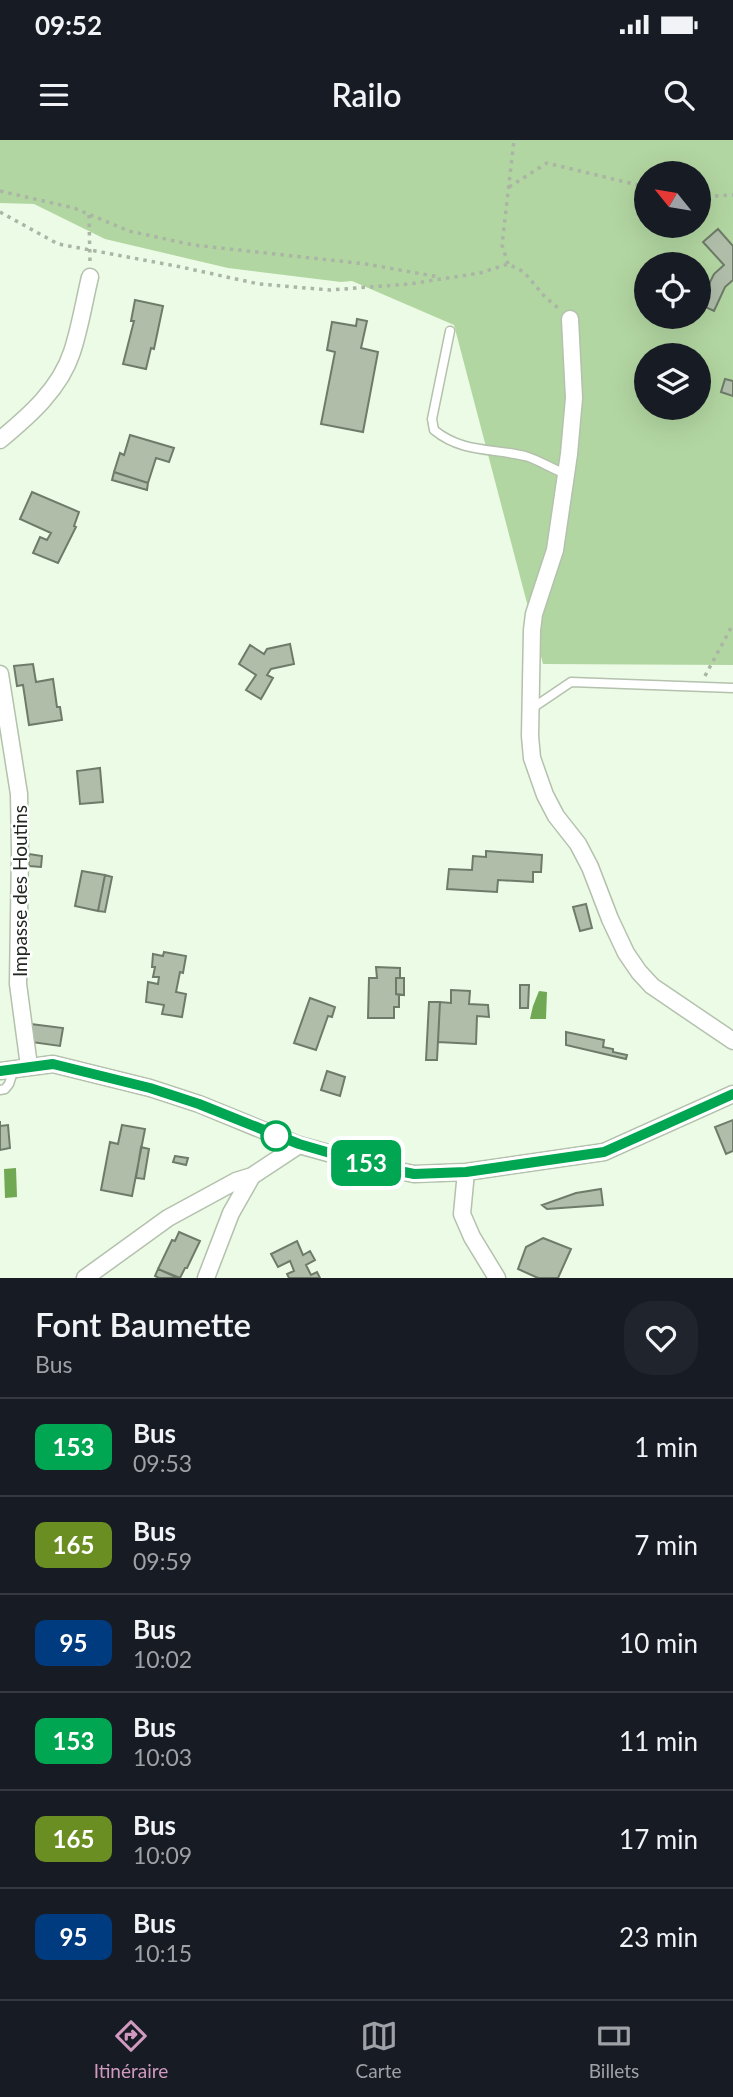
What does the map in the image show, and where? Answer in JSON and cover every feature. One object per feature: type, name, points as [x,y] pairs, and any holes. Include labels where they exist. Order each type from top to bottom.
[{"type":"street","points":[[0,440],[22,423],[51,392],[71,354],[90,277]]},
{"type":"street","points":[[570,318],[574,398],[566,474],[555,550],[534,614],[532,630],[532,758],[537,777],[556,816],[578,844],[626,953],[639,972],[652,986],[733,1041]]},
{"type":"street","name":"Impasse des Houtins","points":[[0,674],[19,794],[18,984],[14,1069]]},
{"type":"street","points":[[14,1069],[53,1064],[150,1088],[199,1104],[299,1144],[375,1166],[414,1174],[466,1172],[604,1152],[733,1094]]},
{"type":"street","points":[[85,1278],[168,1218],[252,1175],[299,1144]]},
{"type":"street","points":[[466,1172],[462,1214],[472,1237],[497,1278]]},
{"type":"street","points":[[206,1278],[230,1213],[252,1175]]},
{"type":"lane","points":[[450,331],[432,419],[434,430],[462,447],[525,456],[566,474]]},
{"type":"lane","points":[[530,709],[571,682],[733,688]]},
{"type":"lane","points":[[0,1090],[9,1084],[14,1069]]},
{"type":"path","points":[[508,264],[502,244],[514,140]]},
{"type":"path","points":[[509,187],[547,163],[634,184]]},
{"type":"path","points":[[0,191],[74,208],[129,231],[193,245],[366,264],[445,278]]},
{"type":"path","points":[[711,196],[733,195]]},
{"type":"path","points":[[0,212],[58,244],[271,285],[330,290],[409,284],[480,273],[508,264],[524,272],[545,297],[570,318]]},
{"type":"path","points":[[89,215],[90,277]]},
{"type":"path","points":[[700,687],[733,624]]},
{"type":"shaded area","points":[[0,140],[733,140],[733,665],[543,664],[454,325],[352,281],[341,282],[228,268],[105,239],[34,204],[0,203]]},
{"type":"shaded area","points":[[539,991],[547,992],[546,1019],[530,1019],[533,1006]]},
{"type":"shaded area","points":[[16,1168],[17,1197],[5,1198],[4,1169]]},
{"type":"building","points":[[718,229],[733,246],[733,280],[725,287],[714,311],[711,310],[711,280],[724,265],[703,242],[711,238]]},
{"type":"building","points":[[135,300],[163,306],[154,349],[151,348],[146,369],[123,364],[134,321],[131,321]]},
{"type":"building","points":[[357,319],[367,321],[361,348],[378,352],[363,432],[321,424],[335,352],[327,350],[332,322],[356,326]]},
{"type":"building","points":[[725,379],[733,381],[733,396],[721,392]]},
{"type":"building","points":[[130,435],[174,448],[169,462],[156,458],[148,483],[114,472],[120,453],[124,455]]},
{"type":"building","points":[[114,472],[148,483],[147,490],[112,480]]},
{"type":"building","points":[[32,492],[79,512],[74,526],[76,527],[58,563],[33,553],[40,537],[47,540],[51,533],[20,519]]},
{"type":"building","points":[[290,644],[294,664],[271,669],[267,675],[273,678],[261,699],[246,690],[256,675],[239,664],[250,645],[264,654],[267,649]]},
{"type":"building","points":[[33,664],[36,682],[53,679],[62,720],[29,725],[23,685],[17,686],[14,666]]},
{"type":"building","points":[[100,768],[103,802],[80,804],[77,771]]},
{"type":"building","points":[[486,851],[542,855],[541,872],[533,872],[533,882],[498,880],[497,892],[447,889],[449,869],[472,870],[473,856],[486,857]]},
{"type":"building","points":[[29,854],[42,856],[41,867],[29,866]]},
{"type":"building","points":[[82,871],[105,875],[98,911],[75,906]]},
{"type":"building","points":[[105,875],[112,877],[105,912],[98,911]]},
{"type":"building","points":[[586,904],[592,928],[580,931],[573,907]]},
{"type":"building","points":[[164,952],[186,956],[176,992],[186,994],[182,1017],[162,1014],[164,1005],[146,1002],[148,982],[158,984],[159,977],[153,977],[153,954],[163,956]]},
{"type":"building","points":[[376,967],[400,968],[400,978],[396,978],[399,1007],[394,1007],[394,1018],[368,1018],[369,978],[377,978]]},
{"type":"building","points":[[396,978],[404,978],[404,995],[396,994]]},
{"type":"building","points":[[520,985],[529,985],[528,1008],[520,1008]]},
{"type":"building","points":[[451,990],[470,991],[469,1004],[488,1005],[489,1017],[477,1016],[476,1044],[438,1042],[440,1002],[451,1003]]},
{"type":"building","points":[[310,998],[335,1007],[332,1017],[328,1016],[316,1050],[294,1043]]},
{"type":"building","points":[[429,1002],[440,1002],[437,1060],[426,1060]]},
{"type":"building","points":[[31,1024],[63,1028],[60,1046],[31,1042]]},
{"type":"building","points":[[566,1032],[604,1040],[603,1047],[627,1055],[626,1059],[566,1045]]},
{"type":"building","points":[[327,1071],[345,1077],[340,1096],[321,1090]]},
{"type":"building","points":[[733,1120],[733,1151],[726,1154],[715,1127]]},
{"type":"building","points":[[8,1125],[10,1148],[0,1150],[0,1126]]},
{"type":"building","points":[[122,1125],[145,1129],[132,1196],[101,1190],[110,1142],[118,1144]]},
{"type":"building","points":[[141,1147],[149,1149],[144,1179],[136,1178]]},
{"type":"building","points":[[175,1156],[188,1158],[186,1165],[173,1162]]},
{"type":"building","points":[[601,1189],[603,1205],[547,1209],[542,1205],[576,1193]]},
{"type":"building","points":[[179,1232],[200,1241],[180,1278],[158,1269],[172,1240],[175,1241]]},
{"type":"building","points":[[543,1238],[571,1249],[558,1278],[538,1278],[518,1269],[526,1247]]},
{"type":"building","points":[[297,1241],[303,1255],[310,1251],[315,1260],[306,1265],[311,1275],[317,1272],[320,1278],[289,1278],[287,1274],[294,1271],[290,1261],[278,1267],[271,1254]]},
{"type":"building","points":[[158,1269],[178,1278],[159,1278],[155,1276]]},
{"type":"bus line","name":"153","points":[[0,1071],[53,1064],[150,1088],[199,1104],[299,1144],[375,1166],[414,1174],[466,1172],[604,1152],[733,1094]]}]
